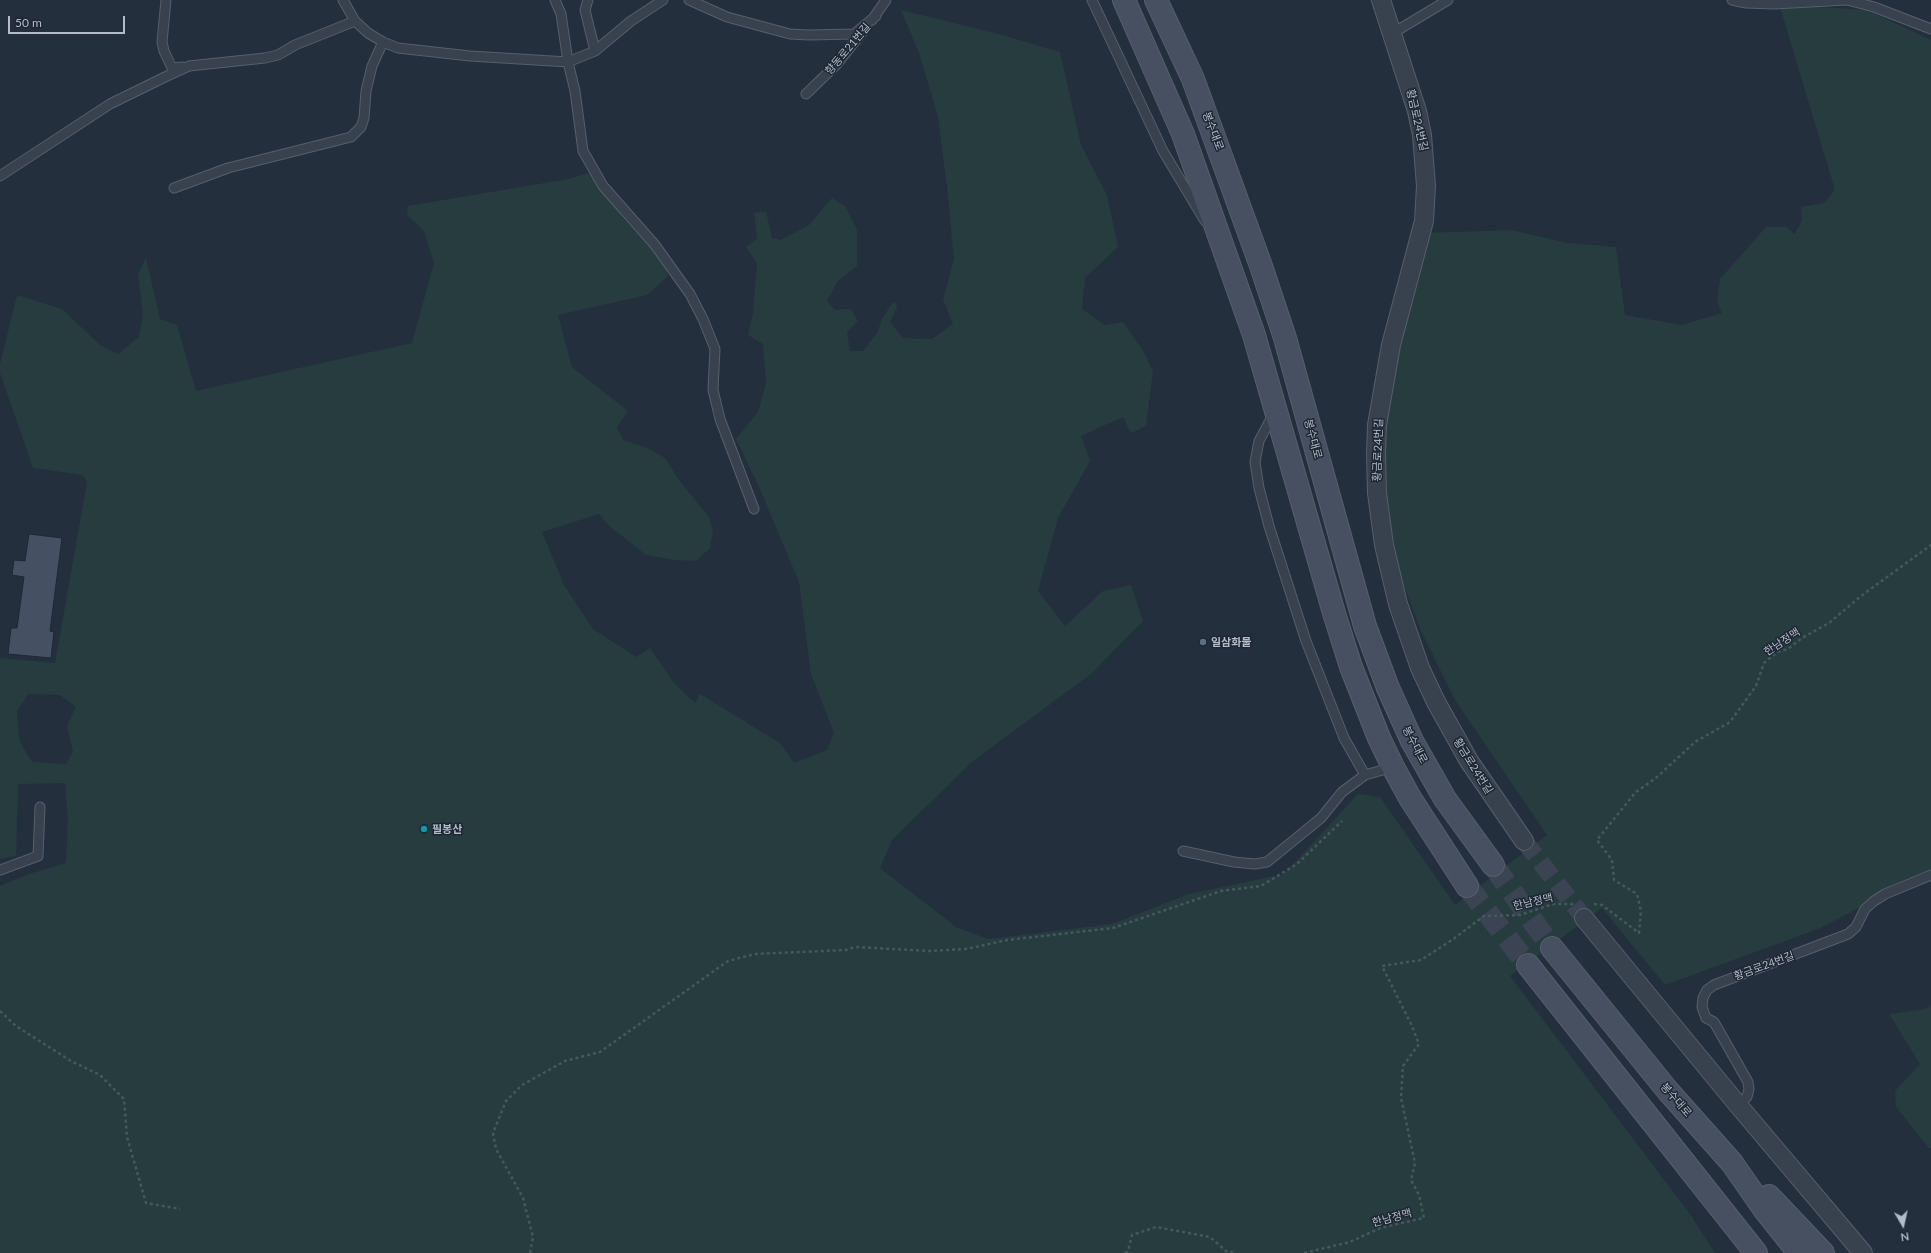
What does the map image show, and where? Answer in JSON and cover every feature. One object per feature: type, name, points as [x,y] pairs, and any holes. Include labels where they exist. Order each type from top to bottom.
[{"type":"main road","points":[[1124,0],[1183,134],[1254,335],[1334,614],[1351,667],[1379,738],[1393,767],[1410,798],[1467,886]]},
{"type":"main road","name":"봉수대로","points":[[1156,0],[1193,79],[1261,266],[1285,338],[1365,626],[1388,688],[1412,742],[1445,799],[1493,864]]},
{"type":"main road","name":"봉수대로","points":[[1552,948],[1668,1090],[1732,1163],[1764,1209],[1799,1253]]},
{"type":"main road","points":[[1528,965],[1738,1233],[1752,1253]]},
{"type":"main road","points":[[1732,1163],[1779,1205],[1823,1253]]},
{"type":"main road","points":[[1738,1233],[1756,1253]]},
{"type":"street","name":"황금로24번길","points":[[1381,0],[1393,33],[1417,111],[1426,166],[1424,221],[1392,345],[1377,426],[1377,493],[1384,545],[1398,604],[1409,638],[1436,702],[1469,761],[1524,841]]},
{"type":"street","points":[[1585,909],[1738,1105],[1863,1253]]},
{"type":"lane","points":[[166,0],[162,42],[164,51],[172,68],[265,58],[278,55],[312,38],[355,21]]},
{"type":"lane","points":[[343,0],[355,21],[368,33],[383,42],[398,48],[568,62],[596,51],[631,21],[663,0]]},
{"type":"lane","points":[[555,0],[561,14],[568,62],[575,91],[583,150],[603,186],[655,245],[690,294],[716,349],[713,390],[720,419],[754,509]]},
{"type":"lane","points":[[588,0],[585,10],[596,51]]},
{"type":"lane","points":[[689,0],[727,17],[790,34],[854,34],[876,16]]},
{"type":"lane","name":"향동로21번길","points":[[806,94],[836,65],[876,16],[886,0]]},
{"type":"lane","points":[[1092,0],[1163,151],[1229,262]]},
{"type":"lane","points":[[1393,33],[1448,0]]},
{"type":"lane","points":[[1732,0],[1746,3],[1774,4],[1847,0],[1874,6],[1931,29]]},
{"type":"lane","points":[[174,188],[228,168],[351,137],[361,127],[364,118],[366,90],[372,66],[383,42]]},
{"type":"lane","points":[[0,176],[110,104],[189,66]]},
{"type":"lane","points":[[1276,410],[1258,441],[1255,462],[1259,488],[1271,533],[1306,641],[1344,738],[1366,776]]},
{"type":"lane","points":[[1183,851],[1234,862],[1255,864],[1267,862],[1321,818],[1342,792],[1366,776],[1393,767]]},
{"type":"lane","points":[[0,870],[38,856],[40,808]]},
{"type":"lane","name":"황금로24번길","points":[[1738,1105],[1747,1096],[1749,1089],[1748,1082],[1714,1022],[1706,1018],[1702,1007],[1703,998],[1707,990],[1714,985],[1848,934],[1856,927],[1865,909],[1874,901],[1885,894],[1931,875]]},
{"type":"path","name":"한남정맥","points":[[1304,1253],[1350,1242],[1380,1228],[1424,1218],[1419,1195],[1411,1180],[1415,1163],[1401,1098],[1403,1066],[1419,1044],[1407,1015],[1382,966],[1421,960],[1452,940],[1484,916],[1520,915],[1553,904],[1585,909],[1602,904],[1639,933],[1641,911],[1638,894],[1614,880],[1612,860],[1597,840],[1635,794],[1657,777],[1694,742],[1730,722],[1756,686],[1764,663],[1777,652],[1788,650],[1802,638],[1829,623],[1861,596],[1931,545]]},
{"type":"path","points":[[530,1253],[533,1237],[523,1198],[496,1149],[493,1133],[506,1101],[522,1084],[565,1062],[600,1052],[728,961],[755,954],[846,950],[855,947],[930,951],[966,949],[1007,940],[1114,928],[1221,891],[1261,886],[1298,864],[1342,821]]},
{"type":"path","points":[[0,1011],[16,1026],[71,1061],[100,1075],[124,1099],[127,1137],[146,1203],[180,1209]]},
{"type":"path","points":[[1125,1253],[1128,1252],[1132,1235],[1156,1227],[1210,1237],[1226,1251],[1235,1253]]},
{"type":"green space","points":[[1780,7],[1818,7],[1867,10],[1931,40],[1931,871],[1818,929],[1665,985],[1602,908],[1510,976],[1690,1214],[1715,1253],[0,1253],[0,886],[29,874],[66,863],[68,820],[65,783],[18,784],[16,856],[0,859],[0,658],[55,663],[87,482],[83,475],[33,468],[0,373],[0,364],[17,295],[62,309],[100,345],[118,354],[139,337],[143,314],[138,274],[146,258],[160,319],[177,325],[196,391],[412,343],[434,263],[424,231],[407,215],[408,206],[568,179],[588,173],[600,177],[622,217],[665,264],[668,276],[647,295],[558,315],[572,367],[628,411],[617,427],[623,440],[647,448],[665,458],[679,480],[709,517],[713,531],[710,548],[696,561],[675,560],[646,555],[608,525],[599,514],[542,532],[564,585],[593,629],[636,657],[650,648],[674,683],[695,703],[700,694],[780,743],[794,763],[827,750],[834,733],[811,674],[799,582],[759,487],[736,439],[758,412],[766,383],[763,344],[748,335],[753,313],[757,263],[746,247],[757,239],[754,213],[766,211],[772,238],[781,240],[809,225],[832,198],[845,206],[857,230],[857,266],[838,281],[827,301],[835,310],[851,309],[858,321],[847,332],[850,351],[863,351],[877,333],[882,319],[892,303],[895,303],[897,307],[890,322],[903,338],[932,339],[953,324],[943,300],[954,259],[938,117],[919,53],[901,10],[999,34],[1060,52],[1081,145],[1107,195],[1118,247],[1085,278],[1082,309],[1105,325],[1123,322],[1144,352],[1153,371],[1146,426],[1131,433],[1123,417],[1081,436],[1090,461],[1058,518],[1038,591],[1065,626],[1103,591],[1131,585],[1143,621],[1091,674],[973,761],[892,840],[880,868],[956,927],[988,939],[1112,924],[1189,894],[1284,874],[1358,794],[1380,797],[1455,905],[1547,835],[1455,700],[1421,631],[1401,578],[1387,508],[1385,432],[1395,363],[1424,233],[1511,230],[1567,243],[1616,247],[1625,315],[1682,325],[1722,313],[1717,302],[1720,279],[1766,227],[1786,227],[1795,234],[1802,220],[1801,207],[1824,203],[1835,190]],"holes":[[[28,694],[60,695],[76,707],[67,726],[73,752],[66,764],[32,762],[19,740],[17,711]]]},
{"type":"green space","points":[[1931,1004],[1931,1148],[1929,1148],[1896,1107],[1895,1091],[1920,1064],[1889,1014],[1926,1009]]},
{"type":"building","points":[[29,534],[62,538],[50,631],[54,632],[51,658],[8,654],[11,628],[17,628],[24,577],[12,575],[14,560],[25,561]]},
{"type":"tunnel","points":[[1524,841],[1584,918]]},
{"type":"tunnel","points":[[1493,865],[1552,948]]},
{"type":"tunnel","points":[[1467,886],[1528,965]]},
{"type":"place","name":"일삼화물","points":[[1203,642]]},
{"type":"place","name":"필봉산","points":[[424,829]]}]
